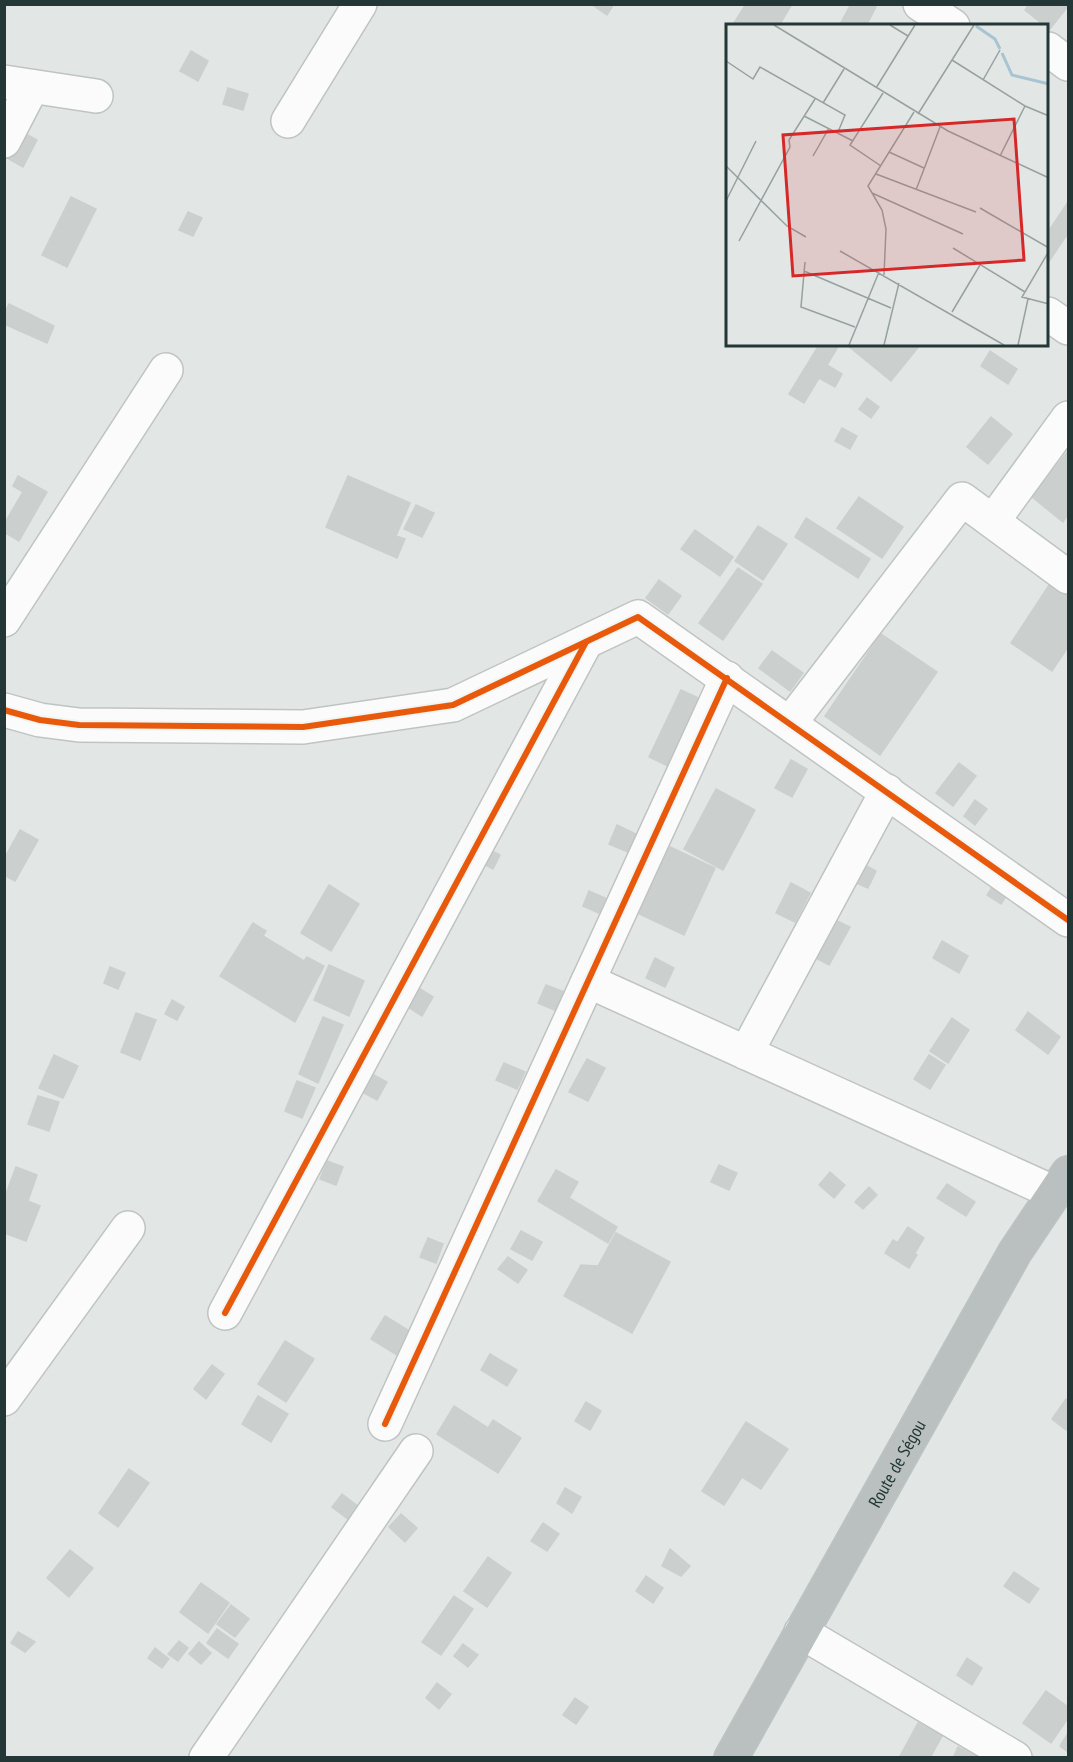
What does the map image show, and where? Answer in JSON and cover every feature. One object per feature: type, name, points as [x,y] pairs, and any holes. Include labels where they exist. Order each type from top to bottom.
[{"type":"highway","name":"Route de Ségou","points":[[731,1758],[1015,1252],[1062,1183]]},
{"type":"street","points":[[288,121],[360,4]]},
{"type":"street","points":[[920,4],[950,24]]},
{"type":"street","points":[[1049,50],[1068,64]]},
{"type":"street","points":[[4,141],[18,85],[96,96]]},
{"type":"street","points":[[1049,315],[1068,328]]},
{"type":"street","points":[[4,620],[166,370]]},
{"type":"street","points":[[993,521],[1068,418]]},
{"type":"street","points":[[790,723],[962,499],[1068,577]]},
{"type":"street","points":[[4,710],[40,720],[79,725],[303,728],[453,705],[638,617],[1068,920]]},
{"type":"street","points":[[225,1314],[586,642]]},
{"type":"street","points":[[385,1424],[727,678]]},
{"type":"street","points":[[746,1053],[887,791]]},
{"type":"street","points":[[588,981],[746,1053],[1062,1183]]},
{"type":"street","points":[[4,1399],[129,1228]]},
{"type":"street","points":[[206,1758],[416,1451]]},
{"type":"street","points":[[801,1632],[1015,1758]]},
{"type":"building","points":[[591,4],[614,4],[607,15]]},
{"type":"building","points":[[746,4],[792,4],[780,24],[733,24]]},
{"type":"building","points":[[851,4],[872,4],[876,7],[867,24],[840,24]]},
{"type":"building","points":[[1029,4],[1068,4],[1050,29],[1049,24],[1042,24],[1025,10]]},
{"type":"building","points":[[191,51],[208,61],[198,81],[180,71]]},
{"type":"building","points":[[228,88],[248,94],[243,110],[223,104]]},
{"type":"building","points":[[21,131],[37,140],[23,167],[7,158]]},
{"type":"building","points":[[71,197],[96,209],[67,267],[42,255]]},
{"type":"building","points":[[1068,202],[1068,233],[1049,262],[1049,230]]},
{"type":"building","points":[[188,212],[202,218],[193,236],[179,230]]},
{"type":"building","points":[[9,304],[54,326],[47,343],[4,324],[4,314]]},
{"type":"building","points":[[818,346],[838,346],[827,365],[842,374],[835,387],[819,378],[804,403],[789,394]]},
{"type":"building","points":[[848,346],[919,346],[891,381]]},
{"type":"building","points":[[990,351],[1017,369],[1008,384],[981,366]]},
{"type":"building","points":[[867,398],[879,407],[871,418],[859,409]]},
{"type":"building","points":[[991,417],[1012,434],[988,464],[967,447]]},
{"type":"building","points":[[842,428],[857,436],[850,449],[835,441]]},
{"type":"building","points":[[1068,451],[1068,514],[1063,522],[1032,497]]},
{"type":"building","points":[[18,476],[47,492],[19,541],[4,532],[4,524],[23,492],[13,486]]},
{"type":"building","points":[[348,476],[410,503],[396,536],[405,539],[397,558],[326,527]]},
{"type":"building","points":[[859,497],[903,527],[882,558],[837,528]]},
{"type":"building","points":[[416,505],[434,513],[422,537],[404,529]]},
{"type":"building","points":[[806,518],[870,559],[858,578],[795,537]]},
{"type":"building","points":[[758,526],[787,544],[763,580],[735,561]]},
{"type":"building","points":[[695,530],[733,557],[720,576],[681,549]]},
{"type":"building","points":[[738,568],[762,584],[723,640],[699,623]]},
{"type":"building","points":[[1055,576],[1068,585],[1068,647],[1052,671],[1011,643]]},
{"type":"building","points":[[659,580],[681,596],[668,614],[646,598]]},
{"type":"building","points":[[881,634],[937,672],[880,755],[825,716]]},
{"type":"building","points":[[772,651],[803,673],[790,691],[759,668]]},
{"type":"building","points":[[681,690],[701,699],[668,766],[649,757]]},
{"type":"building","points":[[791,760],[807,769],[792,797],[775,788]]},
{"type":"building","points":[[959,763],[976,776],[953,806],[936,793]]},
{"type":"building","points":[[716,789],[755,810],[723,870],[684,849]]},
{"type":"building","points":[[975,800],[987,809],[975,825],[964,816]]},
{"type":"building","points":[[617,825],[636,834],[628,852],[609,844]]},
{"type":"building","points":[[20,830],[38,840],[15,881],[4,875],[4,859]]},
{"type":"building","points":[[666,845],[715,868],[684,935],[635,912]]},
{"type":"building","points":[[485,847],[500,855],[493,869],[478,861]]},
{"type":"building","points":[[863,864],[876,871],[868,888],[854,882]]},
{"type":"building","points":[[996,881],[1010,890],[1001,904],[987,895]]},
{"type":"building","points":[[791,883],[810,893],[795,922],[776,913]]},
{"type":"building","points":[[329,885],[359,904],[331,951],[301,933]]},
{"type":"building","points":[[589,891],[607,899],[601,914],[583,906]]},
{"type":"building","points":[[833,919],[850,927],[829,965],[812,956]]},
{"type":"building","points":[[253,923],[266,931],[263,936],[304,961],[307,957],[324,966],[295,1022],[220,976]]},
{"type":"building","points":[[942,941],[968,956],[959,973],[933,958]]},
{"type":"building","points":[[655,958],[674,968],[665,987],[646,978]]},
{"type":"building","points":[[329,965],[364,981],[349,1016],[314,1000]]},
{"type":"building","points":[[110,967],[125,973],[118,989],[104,983]]},
{"type":"building","points":[[414,985],[433,997],[422,1016],[403,1004]]},
{"type":"building","points":[[546,985],[567,993],[559,1012],[538,1003]]},
{"type":"building","points":[[172,1000],[184,1007],[177,1020],[165,1014]]},
{"type":"building","points":[[1028,1012],[1060,1037],[1048,1054],[1016,1030]]},
{"type":"building","points":[[136,1013],[156,1020],[140,1060],[121,1052]]},
{"type":"building","points":[[323,1017],[343,1025],[318,1083],[299,1074]]},
{"type":"building","points":[[952,1018],[969,1030],[948,1063],[930,1051]]},
{"type":"building","points":[[54,1055],[78,1066],[63,1098],[39,1088]]},
{"type":"building","points":[[929,1055],[945,1065],[930,1089],[914,1079]]},
{"type":"building","points":[[587,1059],[605,1068],[588,1101],[569,1092]]},
{"type":"building","points":[[504,1063],[525,1072],[517,1089],[496,1080]]},
{"type":"building","points":[[372,1074],[387,1082],[377,1100],[362,1092]]},
{"type":"building","points":[[297,1081],[315,1088],[302,1118],[285,1111]]},
{"type":"building","points":[[38,1096],[59,1102],[49,1131],[28,1124]]},
{"type":"building","points":[[327,1161],[343,1167],[336,1185],[320,1179]]},
{"type":"building","points":[[719,1165],[737,1173],[729,1190],[711,1182]]},
{"type":"building","points":[[16,1167],[37,1175],[28,1201],[40,1206],[26,1241],[4,1233],[4,1199]]},
{"type":"building","points":[[556,1170],[578,1182],[569,1198],[617,1227],[608,1243],[538,1201]]},
{"type":"building","points":[[830,1172],[845,1185],[834,1198],[819,1185]]},
{"type":"building","points":[[947,1184],[975,1202],[966,1216],[937,1198]]},
{"type":"building","points":[[869,1187],[877,1195],[863,1209],[855,1202]]},
{"type":"building","points":[[908,1227],[924,1238],[915,1253],[898,1242]]},
{"type":"building","points":[[521,1231],[542,1242],[532,1260],[511,1249]]},
{"type":"building","points":[[616,1233],[670,1262],[632,1333],[564,1296],[581,1265],[598,1266]]},
{"type":"building","points":[[428,1238],[443,1244],[436,1263],[420,1257]]},
{"type":"building","points":[[893,1240],[917,1255],[909,1268],[885,1253]]},
{"type":"building","points":[[508,1257],[527,1270],[518,1283],[498,1269]]},
{"type":"building","points":[[385,1316],[411,1332],[397,1355],[371,1339]]},
{"type":"building","points":[[285,1341],[314,1359],[286,1402],[258,1384]]},
{"type":"building","points":[[490,1354],[517,1370],[507,1386],[481,1370]]},
{"type":"building","points":[[212,1365],[224,1374],[206,1399],[194,1389]]},
{"type":"building","points":[[258,1396],[288,1414],[271,1442],[242,1424]]},
{"type":"building","points":[[1066,1399],[1068,1401],[1068,1427],[1066,1430],[1052,1419]]},
{"type":"building","points":[[586,1402],[601,1411],[590,1430],[575,1421]]},
{"type":"building","points":[[454,1406],[488,1428],[493,1420],[521,1438],[498,1473],[437,1434]]},
{"type":"building","points":[[746,1422],[788,1449],[761,1489],[742,1477],[724,1505],[702,1491]]},
{"type":"building","points":[[129,1469],[149,1483],[118,1527],[99,1513]]},
{"type":"building","points":[[565,1488],[581,1497],[572,1513],[557,1503]]},
{"type":"building","points":[[342,1494],[359,1507],[349,1520],[332,1507]]},
{"type":"building","points":[[401,1514],[417,1528],[405,1542],[389,1527]]},
{"type":"building","points":[[543,1523],[559,1534],[547,1551],[531,1541]]},
{"type":"building","points":[[670,1549],[690,1566],[681,1576],[662,1566]]},
{"type":"building","points":[[70,1550],[93,1568],[69,1597],[47,1578]]},
{"type":"building","points":[[488,1557],[511,1573],[487,1607],[464,1591]]},
{"type":"building","points":[[1014,1572],[1039,1589],[1029,1603],[1004,1586]]},
{"type":"building","points":[[646,1576],[663,1588],[653,1603],[636,1591]]},
{"type":"building","points":[[201,1583],[229,1603],[208,1633],[180,1612]]},
{"type":"building","points":[[454,1596],[473,1609],[441,1655],[422,1642]]},
{"type":"building","points":[[231,1605],[249,1619],[235,1637],[217,1624]]},
{"type":"building","points":[[217,1629],[238,1644],[228,1658],[207,1643]]},
{"type":"building","points":[[18,1632],[35,1642],[25,1652],[11,1643]]},
{"type":"building","points":[[179,1641],[188,1648],[178,1661],[168,1654]]},
{"type":"building","points":[[199,1642],[211,1653],[201,1664],[189,1654]]},
{"type":"building","points":[[463,1644],[478,1655],[468,1667],[454,1656]]},
{"type":"building","points":[[155,1648],[169,1659],[162,1668],[148,1658]]},
{"type":"building","points":[[967,1658],[982,1668],[972,1685],[957,1675]]},
{"type":"building","points":[[437,1683],[451,1694],[439,1709],[426,1698]]},
{"type":"building","points":[[1046,1691],[1068,1707],[1068,1718],[1051,1743],[1023,1723]]},
{"type":"building","points":[[575,1698],[588,1707],[576,1724],[563,1715]]},
{"type":"building","points":[[918,1723],[942,1736],[930,1758],[899,1758]]},
{"type":"building","points":[[1068,1733],[1068,1752],[1060,1746]]},
{"type":"building","points":[[958,1747],[979,1758],[953,1758]]},
{"type":"cycle path","points":[[4,710],[40,720],[79,725],[303,727],[453,705],[638,617],[1068,920]]},
{"type":"cycle path","points":[[225,1313],[586,642]]},
{"type":"cycle path","points":[[385,1424],[727,678]]}]
